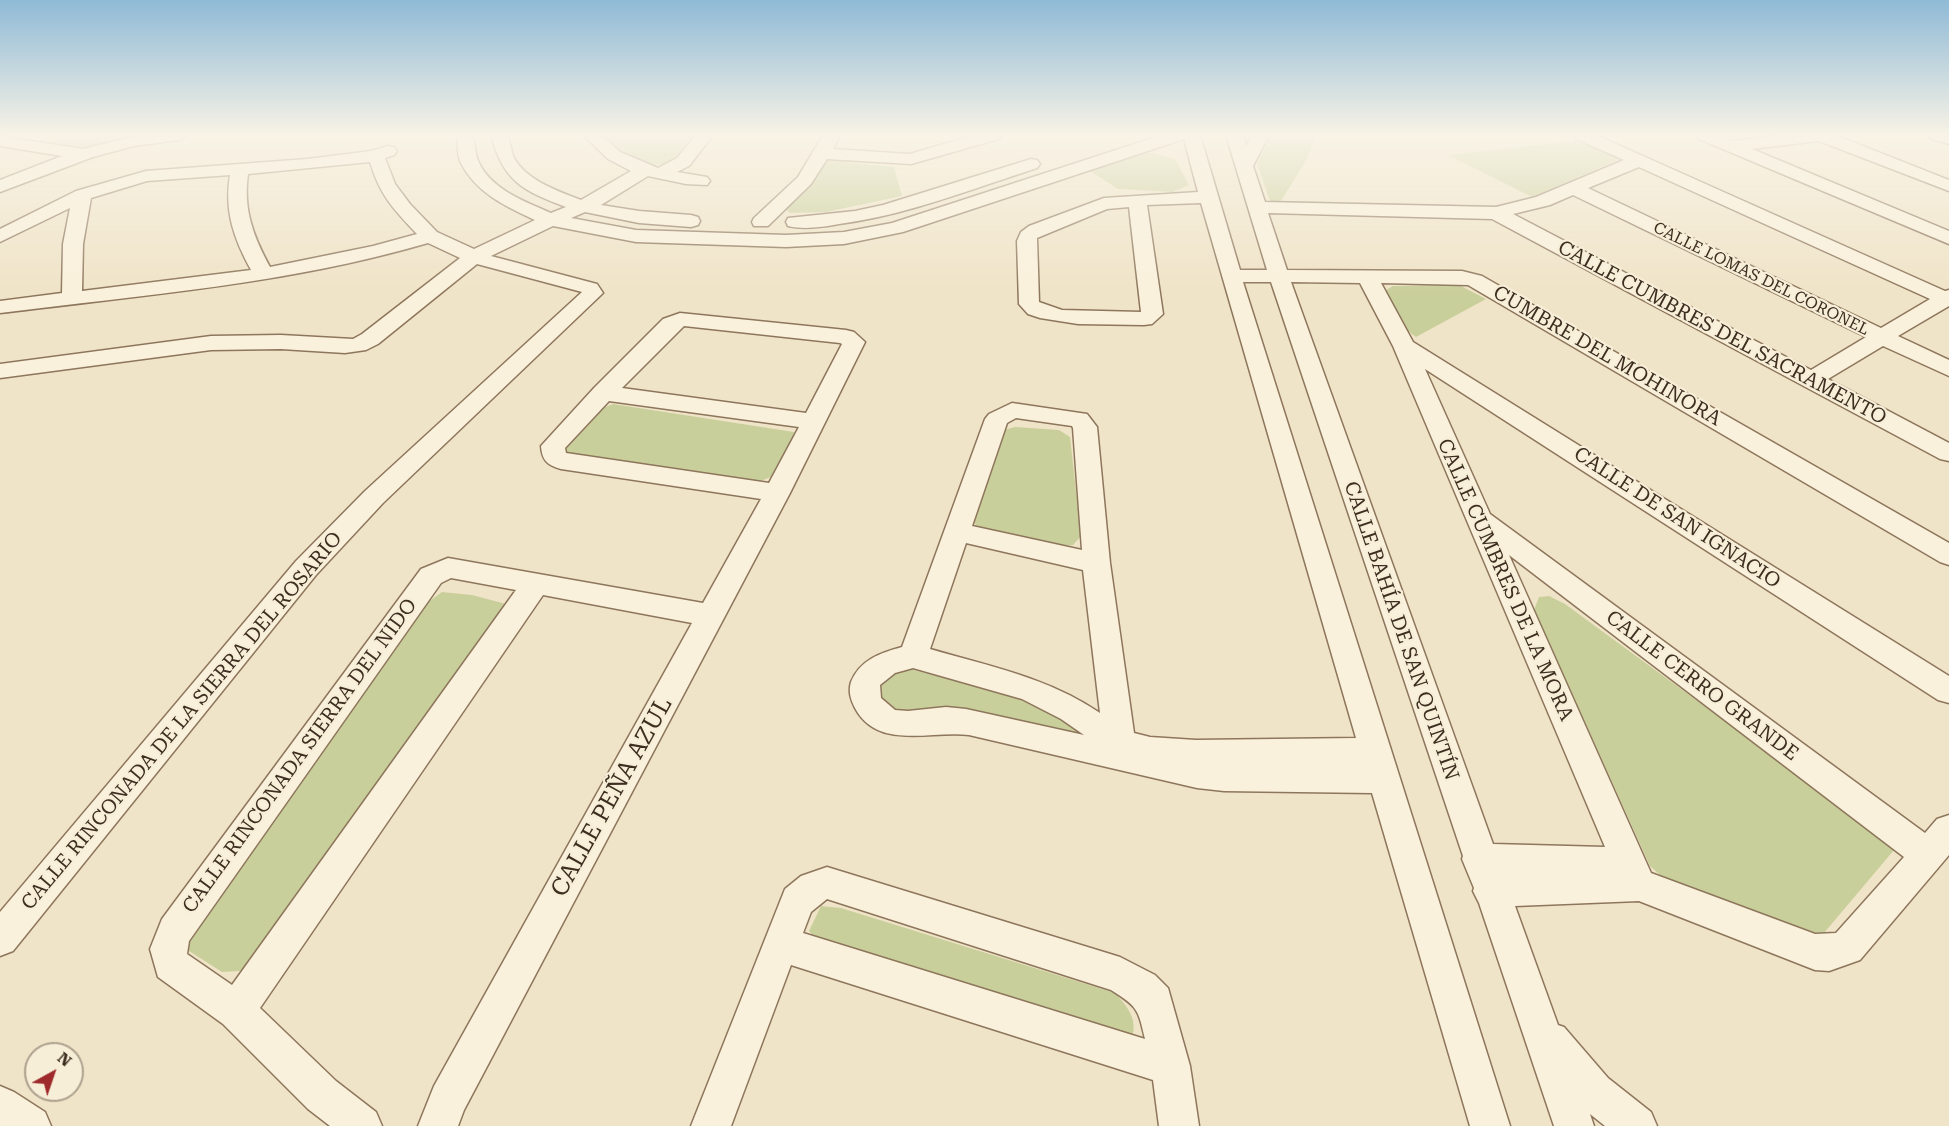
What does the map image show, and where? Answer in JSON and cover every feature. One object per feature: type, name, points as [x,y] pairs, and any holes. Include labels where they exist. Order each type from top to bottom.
[{"type":"street","name":"CALLE RINCONADA DE LA SIERRA DEL ROSARIO","points":[[0,236],[82,195],[107,188]]},
{"type":"street","points":[[239,188],[237,215],[242,233],[264,275]]},
{"type":"street","name":"CALLE RINCONADA DE LA SIERRA DEL ROSARIO","points":[[0,939],[306,568],[374,497],[593,293],[590,288],[463,252],[430,236],[403,208],[388,188]]},
{"type":"street","points":[[491,188],[505,199],[544,217],[636,236],[786,241],[844,238],[896,228],[1008,188]]},
{"type":"street","points":[[538,188],[574,204],[634,217],[688,221],[761,222],[816,222],[880,212],[958,188]]},
{"type":"street","points":[[0,371],[211,343],[281,342],[358,345],[370,339],[463,252],[504,241],[544,217],[609,188]]},
{"type":"street","points":[[761,222],[796,188]]},
{"type":"street","points":[[1206,188],[1490,1126]]},
{"type":"street","name":"CALLE BAHÍA DE SAN QUINTÍN","points":[[1251,188],[1490,891],[1574,1126]]},
{"type":"street","points":[[1258,207],[1496,213],[1521,209],[1574,188]]},
{"type":"street","name":"CALLE LOMAS DEL CORONEL","points":[[1574,188],[1949,369]]},
{"type":"street","points":[[1698,188],[1948,298]]},
{"type":"street","points":[[1828,188],[1949,238]]},
{"type":"street","points":[[72,298],[74,244],[82,195]]},
{"type":"street","points":[[1137,200],[1154,311],[1152,314],[1144,319],[1136,320],[1048,315],[1032,308],[1029,304],[1027,241],[1031,233],[1104,204],[1137,200],[1209,197]]},
{"type":"street","name":"CALLE CUMBRES DEL SACRAMENTO","points":[[1496,213],[1949,453]]},
{"type":"street","points":[[0,307],[264,275],[360,255],[430,236]]},
{"type":"street","name":"CUMBRE DEL MOHINORA","points":[[1232,276],[1462,277],[1480,283],[1949,555]]},
{"type":"street","name":"CALLE CUMBRES DE LA MORA","points":[[1367,276],[1404,346],[1634,874]]},
{"type":"street","points":[[1811,380],[1948,298]]},
{"type":"street","name":"CALLE PEÑA AZUL","points":[[437,1117],[777,493],[854,346],[850,338],[680,320],[671,324],[602,393],[554,446],[554,456],[561,461],[777,493]]},
{"type":"street","name":"CALLE DE SAN IGNACIO","points":[[1404,346],[1949,692]]},
{"type":"street","points":[[602,393],[814,422]]},
{"type":"street","points":[[913,657],[997,419],[1000,415],[1012,410],[1071,416],[1082,421],[1085,427],[1096,563],[1121,751]]},
{"type":"street","name":"CALLE CERRO GRANDE","points":[[1477,518],[1938,842]]},
{"type":"street","points":[[957,532],[1096,563]]},
{"type":"street","name":"CALLE RINCONADA SIERRA DEL NIDO","points":[[362,1126],[322,1095],[236,1011],[171,964],[168,949],[175,931],[431,576],[448,568],[710,615]]},
{"type":"street","points":[[236,1011],[535,585]]},
{"type":"street","points":[[1121,751],[1072,710],[1030,689],[913,657],[897,659],[882,666],[871,675],[865,684],[864,694],[867,705],[885,719],[915,724],[949,720],[969,722],[1121,751],[1197,774],[1224,777],[1381,765]]},
{"type":"street","points":[[1479,859],[1634,874],[1815,951],[1829,953],[1846,948],[1938,842]]},
{"type":"street","points":[[1490,891],[1634,874]]},
{"type":"street","points":[[711,1126],[797,901],[813,887],[827,883],[1131,981],[1155,1001],[1171,1066],[1179,1126]]},
{"type":"street","points":[[781,944],[1171,1066]]},
{"type":"street","points":[[1540,1029],[1594,1092],[1637,1126]]},
{"type":"street","points":[[0,1106],[31,1126]]},
{"type":"green space","points":[[801,188],[900,188],[902,196],[826,212],[790,213],[784,208]]},
{"type":"green space","points":[[1116,188],[1183,188],[1173,192]]},
{"type":"green space","points":[[1265,188],[1289,188],[1281,201],[1271,204]]},
{"type":"green space","points":[[1513,188],[1554,188],[1532,197]]},
{"type":"green space","points":[[1459,285],[1486,299],[1416,337],[1408,331],[1386,290],[1393,286]]},
{"type":"green space","points":[[613,404],[794,432],[792,444],[773,476],[756,483],[574,458],[564,451],[600,409]]},
{"type":"green space","points":[[1015,427],[1059,430],[1070,437],[1081,536],[1073,545],[1057,546],[977,527],[972,519],[1004,430]]},
{"type":"green space","points":[[442,592],[472,595],[506,604],[258,956],[240,971],[222,972],[189,951],[190,933],[421,607]]},
{"type":"green space","points":[[1549,596],[1565,604],[1882,836],[1894,850],[1824,933],[1798,932],[1667,881],[1650,866],[1534,610],[1539,597]]},
{"type":"green space","points":[[897,666],[1014,695],[1056,712],[1092,740],[964,709],[933,708],[911,716],[876,705],[875,681]]},
{"type":"green space","points":[[821,906],[841,908],[1115,993],[1127,1008],[1132,1019],[1134,1025],[1132,1038],[819,942],[809,931]]}]
